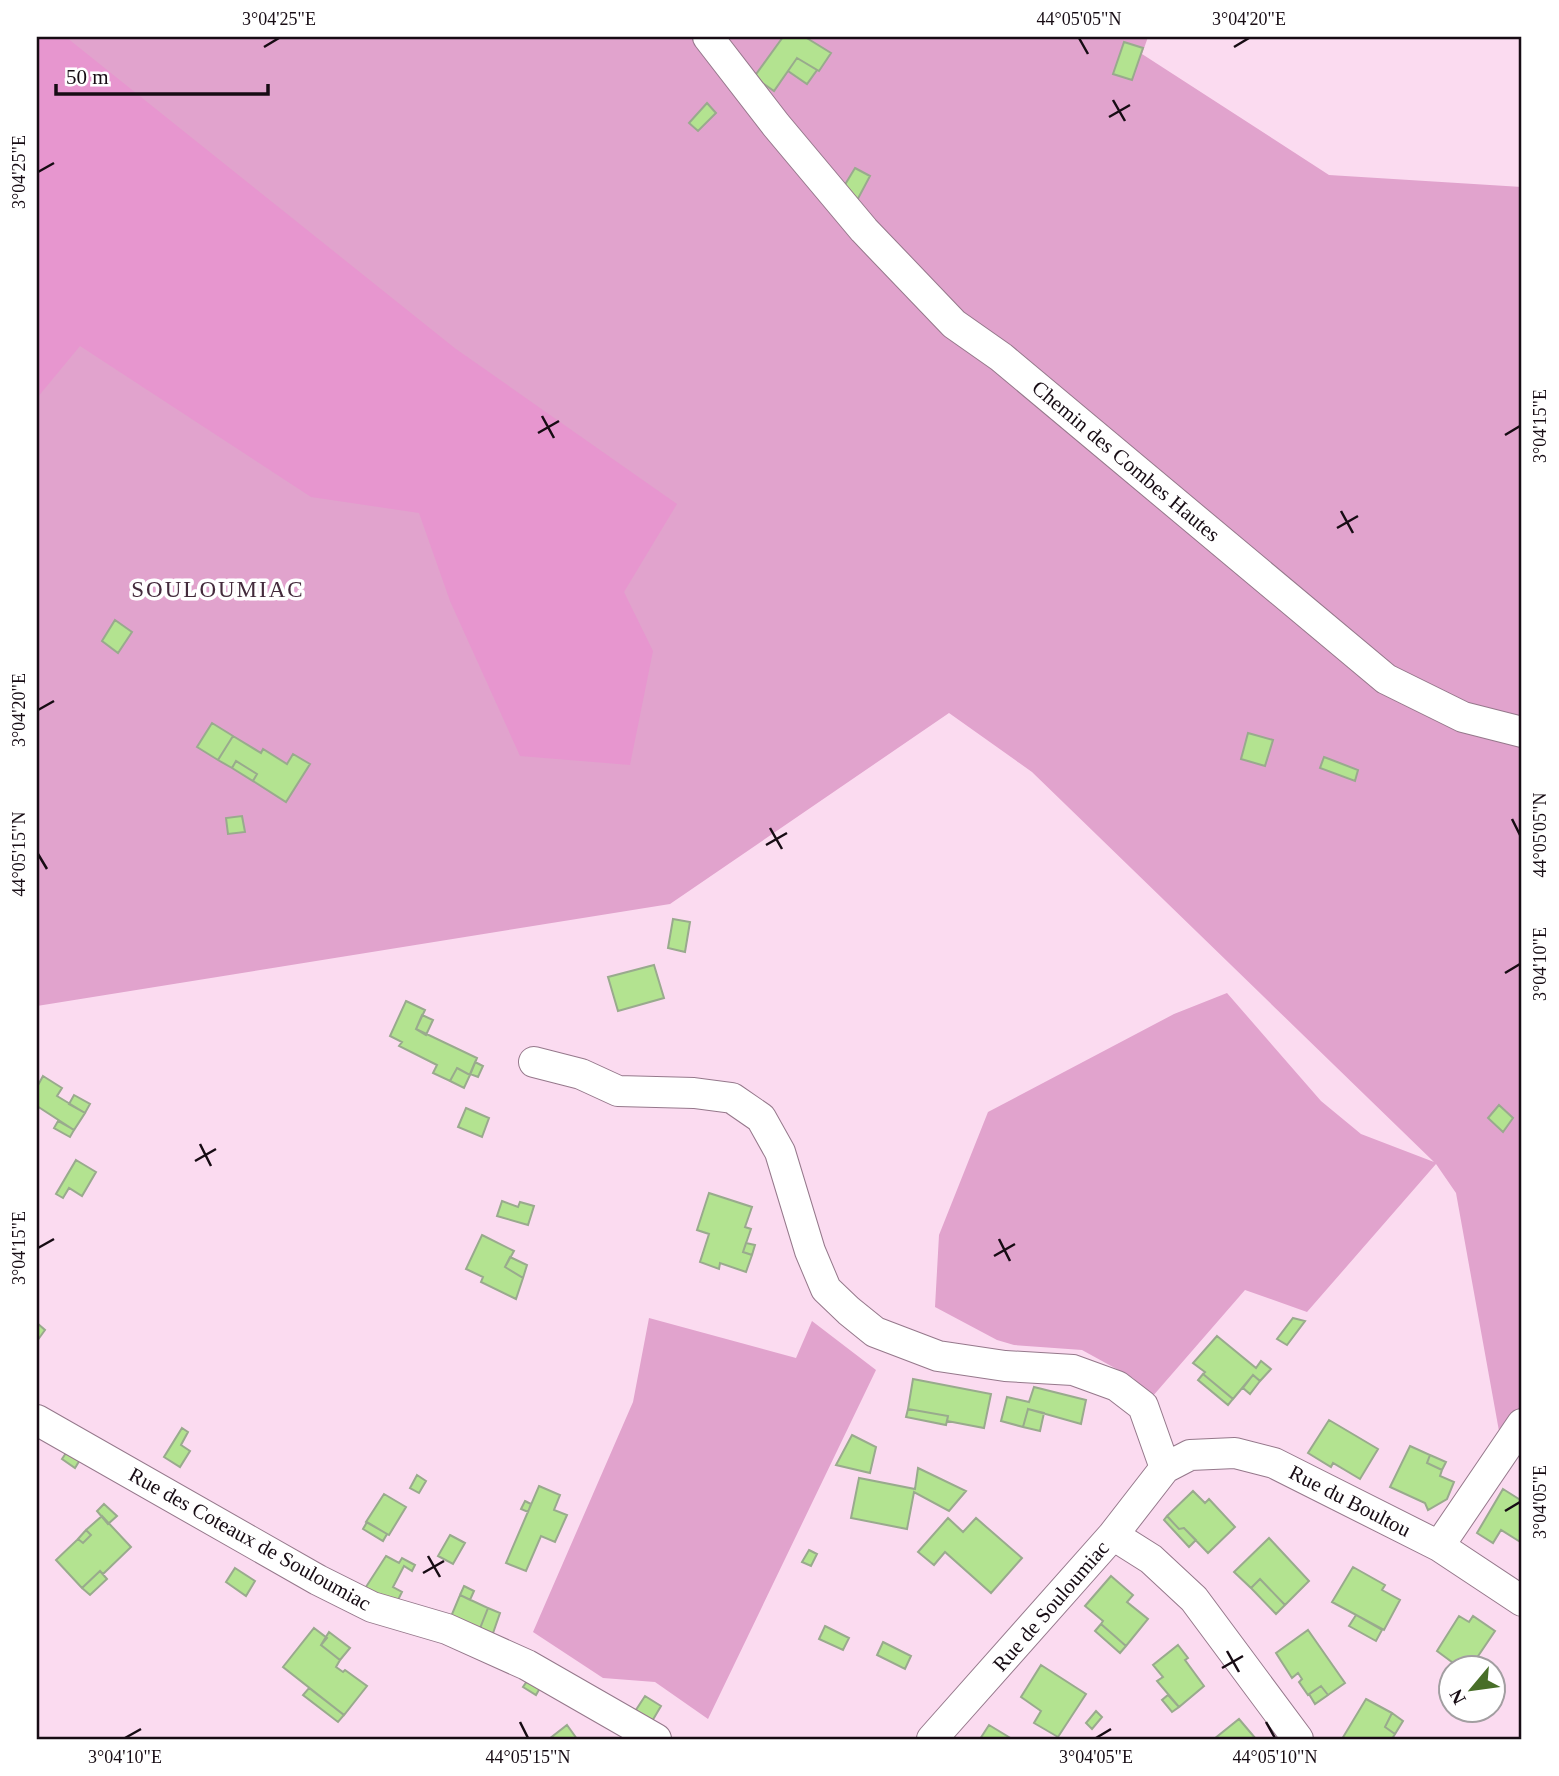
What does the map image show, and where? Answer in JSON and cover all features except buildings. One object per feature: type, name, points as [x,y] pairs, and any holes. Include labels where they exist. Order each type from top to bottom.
[{"type":"street","name":"Chemin des Combes Hautes","points":[[708,37],[776,125],[864,230],[954,324],[1001,357],[1386,679],[1463,717],[1522,732]]},
{"type":"street","points":[[534,1062],[580,1074],[618,1091],[694,1093],[732,1098],[761,1118],[780,1152],[815,1264],[826,1289],[849,1311],[875,1332],[938,1356],[1005,1366],[1073,1370],[1116,1386],[1143,1406],[1165,1468]]},
{"type":"street","name":"Rue des Coteaux de Souloumiac","points":[[37,1420],[318,1580],[372,1607],[447,1629],[527,1665],[656,1739]]},
{"type":"street","points":[[1439,1546],[1522,1424]]},
{"type":"street","name":"Rue du Boultou","points":[[1165,1468],[1190,1455],[1235,1453],[1273,1463],[1439,1546],[1522,1601]]},
{"type":"street","name":"Rue de Souloumiac","points":[[932,1739],[1113,1535],[1165,1468]]},
{"type":"street","points":[[1113,1535],[1151,1559],[1194,1599],[1298,1739]]},
{"type":"shaded area","points":[[37,37],[1148,37],[1142,54],[1329,175],[1522,187],[1522,1445],[1499,1431],[1456,1193],[1436,1164],[1307,1312],[1245,1290],[1152,1397],[1133,1378],[1082,1350],[1014,1345],[997,1340],[935,1307],[939,1235],[988,1112],[1174,1014],[1227,993],[1321,1101],[1361,1134],[1434,1162],[1032,772],[949,713],[670,904],[37,1006]]},
{"type":"shaded area","points":[[37,37],[66,37],[456,349],[677,504],[624,592],[653,651],[630,765],[520,756],[450,601],[419,513],[311,497],[80,346],[37,398]]},
{"type":"shaded area","points":[[649,1318],[796,1358],[812,1321],[876,1370],[708,1719],[655,1682],[603,1678],[533,1632],[633,1402]]},
{"type":"district","name":"SOULOUMIAC","points":[[218,589]]}]
